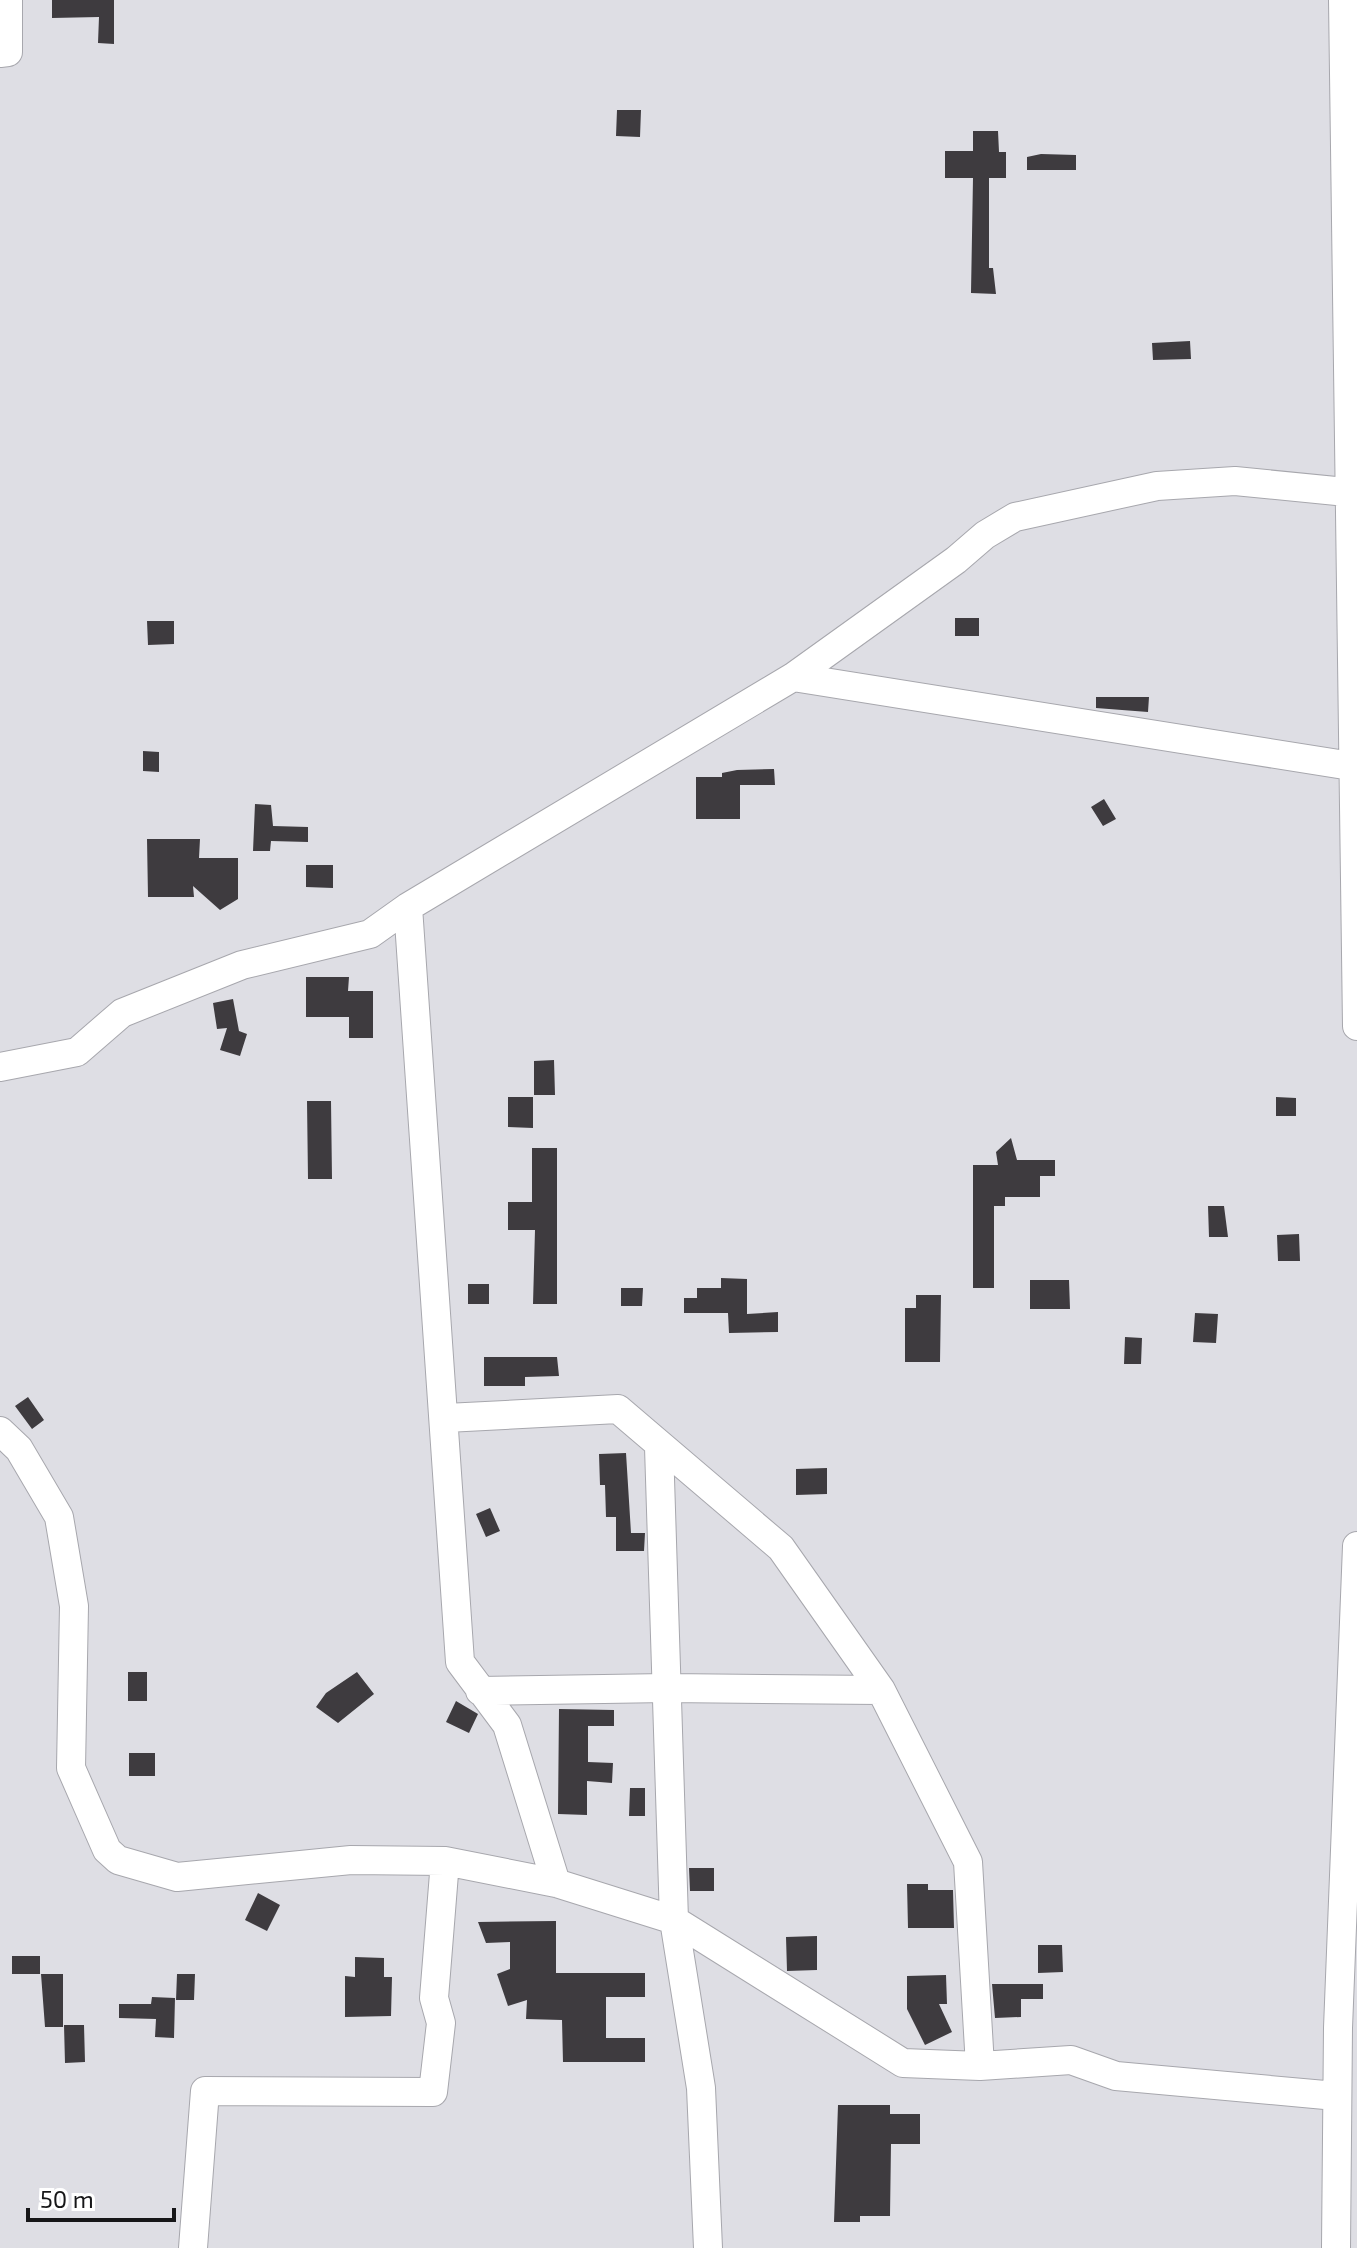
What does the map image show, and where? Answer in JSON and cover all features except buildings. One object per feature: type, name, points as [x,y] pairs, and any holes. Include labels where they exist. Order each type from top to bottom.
[{"type":"street","points":[[0,53],[8,52],[8,0]]},
{"type":"street","points":[[1343,0],[1351,228],[1357,1026]]},
{"type":"street","points":[[0,1067],[77,1052],[122,1013],[242,965],[370,934],[408,907],[793,677],[956,560],[985,535],[1015,517],[1173,485],[1235,481],[1353,493]]},
{"type":"street","points":[[793,677],[1356,767]]},
{"type":"street","points":[[408,907],[446,1418],[460,1662],[507,1725],[556,1883]]},
{"type":"street","points":[[446,1418],[618,1409],[781,1548],[881,1690],[968,1862],[980,2066]]},
{"type":"street","points":[[0,1431],[19,1449],[59,1517],[74,1606],[71,1768],[107,1850],[132,1867],[177,1877],[351,1860],[445,1861],[556,1883],[674,1920],[903,2063],[980,2066],[1071,2060],[1116,2076],[1336,2096]]},
{"type":"street","points":[[659,1447],[674,1920],[700,2074],[708,2248]]},
{"type":"street","points":[[1336,2248],[1338,2028],[1357,1546]]},
{"type":"street","points":[[480,1691],[667,1688],[881,1690]]},
{"type":"street","points":[[193,2248],[205,2091],[433,2092],[441,2023],[434,1998],[445,1861]]},
{"type":"street","points":[[1338,2028],[1357,2064]]}]
